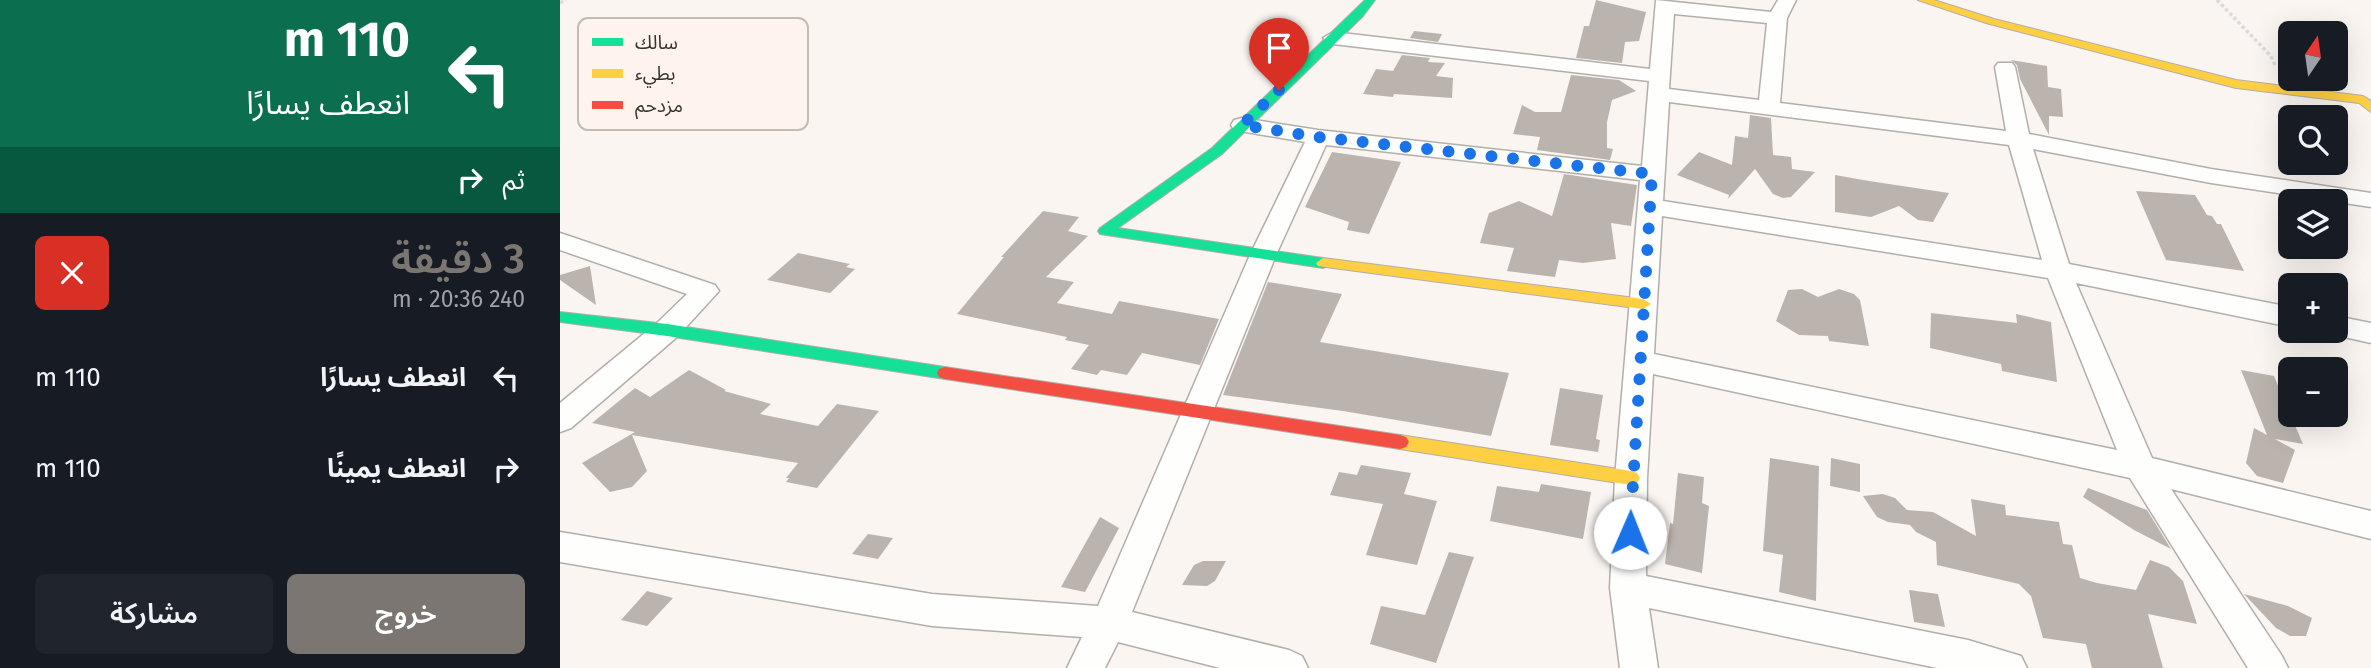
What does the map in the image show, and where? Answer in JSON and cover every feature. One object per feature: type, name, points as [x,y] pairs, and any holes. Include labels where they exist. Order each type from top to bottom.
[{"type":"street","points":[[1370,0],[1359,14],[1217,151],[1105,231],[1263,255],[1643,304]]},
{"type":"street","points":[[1769,109],[1777,18],[1787,0]]},
{"type":"street","points":[[1923,0],[1990,21],[2236,84],[2278,90]]},
{"type":"street","points":[[1639,668],[1628,588],[1631,478],[1665,4],[1777,18]]},
{"type":"street","points":[[1333,38],[1659,85],[1769,109],[2019,139],[2211,176],[2371,200]]},
{"type":"street","points":[[2005,67],[2019,139],[2058,271],[2140,468],[2269,668]]},
{"type":"street","points":[[2287,91],[2368,103]]},
{"type":"street","points":[[1242,125],[1318,137],[1652,174]]},
{"type":"street","points":[[1086,668],[1108,623],[1263,255],[1318,137]]},
{"type":"street","points":[[1650,207],[2058,271],[2278,314]]},
{"type":"street","points":[[560,241],[706,291],[667,330],[560,420]]},
{"type":"street","points":[[560,317],[667,330],[1631,478]]},
{"type":"street","points":[[2348,328],[2371,333]]},
{"type":"street","points":[[1639,361],[2140,468],[2371,525]]},
{"type":"street","points":[[560,547],[932,610],[1108,623],[1289,668]]},
{"type":"street","points":[[1628,588],[1969,662],[2008,668]]},
{"type":"path","points":[[560,3],[566,0]]},
{"type":"path","points":[[2217,0],[2271,56],[2278,71]]},
{"type":"building","points":[[1596,0],[1646,12],[1639,41],[1625,42],[1622,63],[1576,58],[1584,26],[1589,26]]},
{"type":"building","points":[[1414,31],[1442,34],[1438,42],[1410,38]]},
{"type":"building","points":[[1402,55],[1430,58],[1428,62],[1445,63],[1436,76],[1453,78],[1452,98],[1363,94],[1376,69],[1393,71]]},
{"type":"building","points":[[2011,60],[2047,66],[2048,87],[2061,89],[2063,117],[2049,116],[2049,135],[2020,79],[2017,65]]},
{"type":"building","points":[[1571,75],[1619,80],[1636,91],[1612,100],[1607,122],[1607,148],[1613,149],[1610,160],[1537,150],[1540,137],[1513,134],[1522,105],[1535,112],[1561,112]]},
{"type":"building","points":[[1750,115],[1771,118],[1773,155],[1791,157],[1792,169],[1815,172],[1791,197],[1783,198],[1773,194],[1755,169],[1728,199],[1729,195],[1677,175],[1699,152],[1732,165],[1735,136],[1748,138]]},
{"type":"building","points":[[1332,152],[1401,162],[1369,234],[1347,230],[1349,222],[1305,207]]},
{"type":"building","points":[[1564,174],[1637,185],[1631,226],[1611,223],[1616,259],[1583,263],[1559,260],[1555,277],[1507,271],[1514,248],[1480,243],[1489,213],[1519,201],[1552,216]]},
{"type":"building","points":[[1835,175],[1949,193],[1933,222],[1918,220],[1899,206],[1871,217],[1835,212]]},
{"type":"building","points":[[2136,191],[2195,195],[2207,215],[2212,216],[2217,224],[2221,224],[2244,271],[2166,260]]},
{"type":"building","points":[[1043,211],[1079,217],[1068,231],[1088,236],[1046,277],[1074,282],[1057,303],[1112,314],[1119,301],[1219,319],[1200,365],[1142,353],[1127,375],[1101,370],[1097,375],[1071,369],[1089,345],[1065,340],[1067,337],[957,314],[1004,257],[1001,257]]},
{"type":"building","points":[[798,253],[850,264],[846,267],[855,269],[830,293],[767,280]]},
{"type":"building","points":[[590,266],[596,305],[560,280],[560,275]]},
{"type":"building","points":[[1268,282],[1342,294],[1320,342],[1509,373],[1491,436],[1343,411],[1223,395]]},
{"type":"building","points":[[1802,289],[1818,297],[1839,289],[1854,294],[1860,300],[1869,346],[1829,341],[1828,336],[1799,335],[1776,321],[1788,290]]},
{"type":"building","points":[[1931,313],[2017,323],[2016,314],[2051,322],[2057,382],[2002,371],[2001,364],[1930,348]]},
{"type":"building","points":[[689,370],[726,390],[724,391],[771,404],[760,414],[818,426],[837,404],[879,411],[817,488],[786,482],[789,478],[786,478],[798,463],[632,435],[647,471],[632,487],[610,492],[582,463],[635,432],[592,423],[635,388],[650,397]]},
{"type":"building","points":[[2241,370],[2274,376],[2278,385],[2278,427],[2296,427],[2303,444],[2275,439],[2295,450],[2283,483],[2257,476],[2246,463],[2254,428],[2267,435]]},
{"type":"building","points":[[1560,388],[1603,395],[1596,439],[1600,440],[1598,452],[1550,445]]},
{"type":"building","points":[[1770,458],[1819,466],[1816,601],[1779,592],[1783,555],[1763,551]]},
{"type":"building","points":[[1831,458],[1860,464],[1860,492],[1830,486]]},
{"type":"building","points":[[1361,465],[1411,473],[1404,494],[1437,501],[1417,565],[1366,555],[1383,504],[1330,495],[1339,472],[1357,475]]},
{"type":"building","points":[[1678,473],[1704,477],[1702,503],[1709,506],[1702,573],[1665,564],[1670,523],[1673,524]]},
{"type":"building","points":[[1541,484],[1591,492],[1583,539],[1490,521],[1497,486],[1539,492]]},
{"type":"building","points":[[2088,488],[2147,510],[2171,549],[2134,530],[2083,497]]},
{"type":"building","points":[[1883,494],[1895,498],[1907,510],[1933,512],[1976,536],[1971,499],[2005,505],[2006,515],[2059,522],[2063,544],[2072,545],[2080,578],[2097,583],[2136,590],[2150,560],[2169,567],[2183,581],[2197,624],[2148,614],[2163,668],[2092,668],[2086,644],[2043,638],[2031,596],[2019,584],[1937,565],[1936,542],[1916,532],[1910,525],[1888,522],[1877,517],[1863,496]]},
{"type":"building","points":[[1100,517],[1119,528],[1085,592],[1061,587]]},
{"type":"building","points":[[868,534],[893,538],[878,559],[852,554]]},
{"type":"building","points":[[1449,552],[1474,557],[1436,663],[1370,644],[1381,606],[1425,615]]},
{"type":"building","points":[[1203,561],[1226,561],[1215,581],[1207,586],[1182,585],[1194,565]]},
{"type":"building","points":[[1909,590],[1938,594],[1945,627],[1914,622]]},
{"type":"building","points":[[647,591],[673,598],[647,626],[621,620]]},
{"type":"building","points":[[2244,594],[2288,606],[2312,618],[2306,636],[2290,636],[2276,628]]},
{"type":"traffic: fast","points":[[1323,263],[1105,231],[1217,151],[1359,14],[1370,0]]},
{"type":"traffic: fast","points":[[560,317],[667,330],[945,373]]},
{"type":"traffic: slow","points":[[1923,0],[1990,21],[2236,84],[2363,100],[2371,108]]},
{"type":"traffic: slow","points":[[1323,263],[1643,304]]},
{"type":"traffic: slow","points":[[1400,442],[1631,478]]},
{"type":"traffic: jam","points":[[945,373],[1400,442]]},
{"type":"route","points":[[1279,90],[1242,125],[1318,137],[1652,174],[1631,478],[1630,533]]}]
